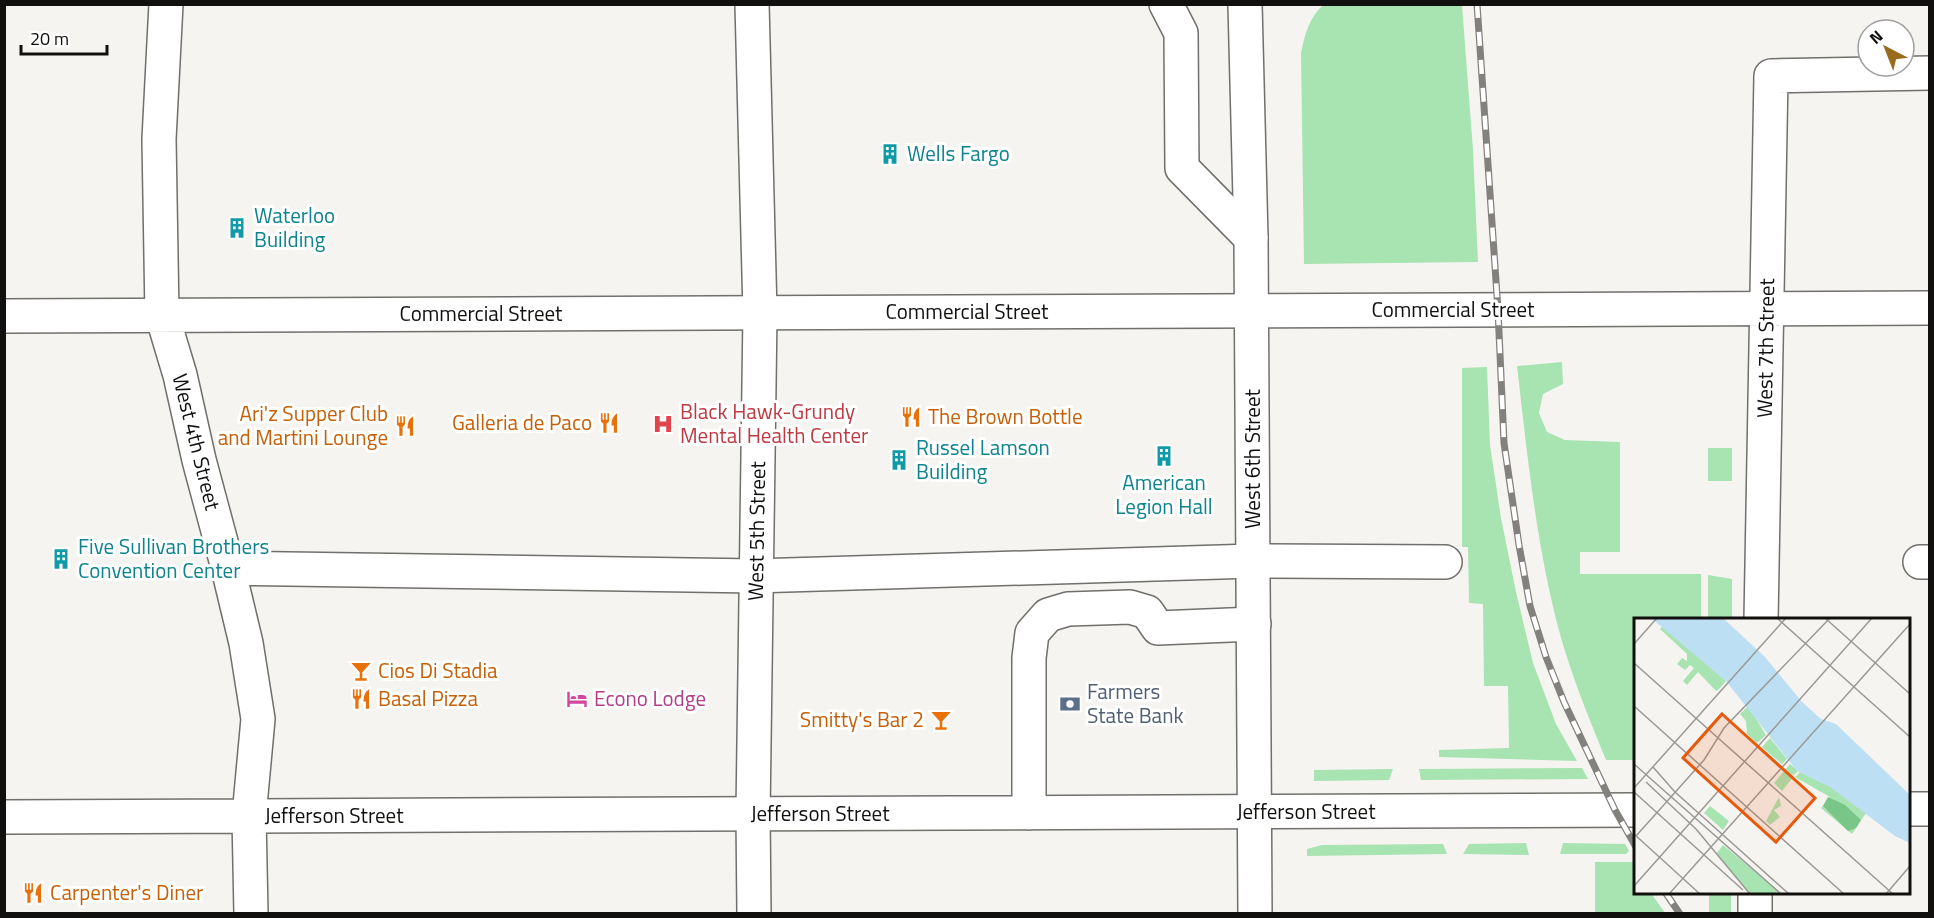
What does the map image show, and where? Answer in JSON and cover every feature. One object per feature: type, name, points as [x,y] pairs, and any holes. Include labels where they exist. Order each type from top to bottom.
[{"type":"street","name":"West 4th Street","points":[[166,4],[159,139],[162,315],[180,375],[246,643],[258,719],[249,816],[251,914]]},
{"type":"street","name":"West 5th Street","points":[[752,4],[760,313],[753,814],[754,914]]},
{"type":"street","points":[[1166,4],[1181,33],[1182,168],[1251,238]]},
{"type":"street","name":"West 6th Street","points":[[1245,4],[1252,310],[1255,914]]},
{"type":"street","name":"West 7th Street","points":[[1761,618],[1771,76],[1929,72]]},
{"type":"street","name":"Commercial Street","points":[[4,316],[1929,308]]},
{"type":"street","points":[[228,568],[756,576],[1253,561],[1445,562]]},
{"type":"street","points":[[1029,813],[1029,658],[1032,633],[1048,615],[1068,609],[1130,607],[1147,612],[1158,628],[1254,624]]},
{"type":"street","points":[[1910,809],[1929,809]]},
{"type":"street","name":"Jefferson Street","points":[[4,817],[1634,810]]},
{"type":"street","points":[[1755,894],[1755,914]]},
{"type":"green space","points":[[1323,5],[1462,5],[1473,150],[1478,262],[1304,264],[1301,53],[1308,27],[1314,15]]},
{"type":"green space","points":[[1562,362],[1563,384],[1543,394],[1539,413],[1547,432],[1565,440],[1620,442],[1620,552],[1580,552],[1580,574],[1701,574],[1701,618],[1634,618],[1634,760],[1606,760],[1568,661],[1544,563],[1533,497],[1517,366]]},
{"type":"green space","points":[[1487,367],[1490,445],[1501,518],[1516,592],[1533,663],[1556,724],[1577,761],[1439,757],[1439,750],[1509,748],[1508,686],[1484,686],[1483,604],[1469,603],[1468,547],[1462,547],[1462,368]]},
{"type":"green space","points":[[1708,448],[1732,448],[1732,481],[1708,481]]},
{"type":"green space","points":[[1708,575],[1732,579],[1732,618],[1708,618]]},
{"type":"green space","points":[[1582,768],[1588,779],[1421,780],[1419,769]]},
{"type":"green space","points":[[1393,769],[1389,780],[1314,781],[1314,770]]},
{"type":"green space","points":[[1526,843],[1529,855],[1463,854],[1469,844]]},
{"type":"green space","points":[[1563,843],[1625,844],[1629,851],[1626,854],[1560,854]]},
{"type":"green space","points":[[1443,844],[1447,854],[1307,856],[1307,849],[1322,845]]},
{"type":"green space","points":[[1595,862],[1633,862],[1634,894],[1652,894],[1665,913],[1595,913]]},
{"type":"green space","points":[[1709,894],[1731,894],[1731,913],[1709,913]]},
{"type":"railway","points":[[1477,4],[1498,310],[1504,443],[1530,606],[1546,657],[1564,702],[1615,810],[1634,843]]},
{"type":"railway","points":[[1666,894],[1680,914]]},
{"type":"place","name":"Wells Fargo","points":[[890,154]]},
{"type":"place","name":"Waterloo Building","points":[[237,228]]},
{"type":"place","name":"The Brown Bottle","points":[[911,417]]},
{"type":"place","name":"Galleria de Paco","points":[[609,423]]},
{"type":"place","name":"Black Hawk-Grundy Mental Health Center","points":[[663,424]]},
{"type":"place","name":"Ari'z Supper Club and Martini Lounge","points":[[405,426]]},
{"type":"place","name":"American Legion Hall","points":[[1164,456]]},
{"type":"place","name":"Russel Lamson Building","points":[[899,460]]},
{"type":"place","name":"Five Sullivan Brothers Convention Center","points":[[61,559]]},
{"type":"place","name":"Cios Di Stadia","points":[[361,671]]},
{"type":"place","name":"Basal Pizza","points":[[361,699]]},
{"type":"place","name":"Econo Lodge","points":[[577,699]]},
{"type":"place","name":"Farmers State Bank","points":[[1070,704]]},
{"type":"place","name":"Smitty's Bar 2","points":[[941,720]]},
{"type":"place","name":"Carpenter's Diner","points":[[33,893]]}]
